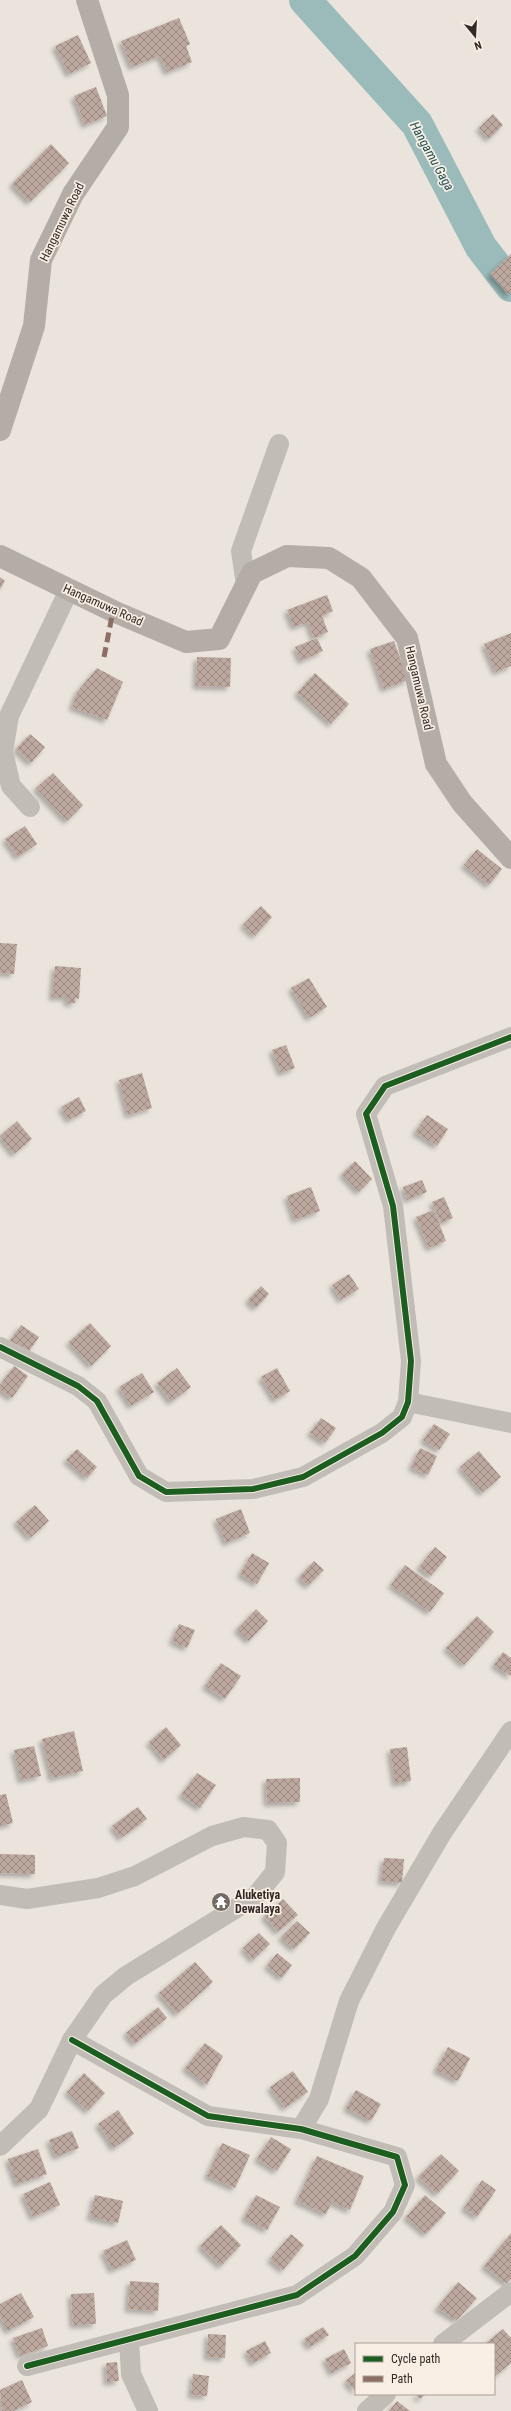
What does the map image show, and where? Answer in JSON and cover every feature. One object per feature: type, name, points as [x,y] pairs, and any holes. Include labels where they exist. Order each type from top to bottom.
[{"type":"street","name":"Hangamuwa Road","points":[[0,430],[34,326],[42,260],[73,194],[118,127],[118,95],[87,0]]},
{"type":"street","points":[[246,585],[240,551],[279,444]]},
{"type":"street","name":"Hangamuwa Road","points":[[0,556],[69,590],[186,642],[219,639],[252,573],[287,556],[329,558],[360,578],[407,638],[436,764],[462,803],[511,858]]},
{"type":"street","points":[[30,806],[11,786],[3,752],[8,716],[69,590]]},
{"type":"street","points":[[0,1347],[78,1386],[97,1401],[139,1476],[166,1492],[253,1489],[303,1477],[382,1433],[402,1417],[408,1402],[411,1362],[393,1206],[366,1114],[385,1086],[511,1037]]},
{"type":"street","points":[[408,1402],[511,1423]]},
{"type":"street","points":[[301,2129],[319,2099],[349,2001],[386,1928],[442,1833],[511,1731]]},
{"type":"street","points":[[0,1895],[27,1899],[98,1888],[135,1876],[212,1836],[244,1827],[268,1830],[277,1843],[276,1872],[256,1896],[126,1976],[103,1995],[72,2040],[40,2110],[0,2146]]},
{"type":"street","points":[[27,2366],[297,2294],[355,2256],[393,2212],[405,2185],[397,2157],[301,2129],[208,2116],[72,2040]]},
{"type":"street","points":[[444,2343],[511,2292]]},
{"type":"street","points":[[130,2339],[132,2374],[148,2411]]},
{"type":"street","points":[[367,2411],[385,2395]]},
{"type":"building","points":[[179,18],[190,44],[186,46],[192,62],[167,72],[160,56],[132,67],[121,41]]},
{"type":"building","points":[[78,35],[91,63],[69,74],[55,46]]},
{"type":"building","points":[[96,87],[107,116],[85,125],[74,96]]},
{"type":"building","points":[[493,114],[503,125],[489,139],[479,128]]},
{"type":"building","points":[[51,144],[69,163],[30,202],[12,184]]},
{"type":"building","points":[[511,254],[511,292],[509,295],[490,274]]},
{"type":"building","points":[[0,577],[5,581],[0,589]]},
{"type":"building","points":[[327,595],[333,611],[322,616],[328,632],[314,638],[308,622],[294,627],[287,610]]},
{"type":"building","points":[[511,633],[511,666],[496,672],[484,644]]},
{"type":"building","points":[[317,638],[323,651],[301,661],[295,647]]},
{"type":"building","points":[[394,641],[408,680],[384,689],[370,649]]},
{"type":"building","points":[[197,657],[231,658],[230,687],[196,686]]},
{"type":"building","points":[[97,668],[123,682],[107,720],[72,707],[77,692]]},
{"type":"building","points":[[315,673],[349,704],[331,724],[297,693]]},
{"type":"building","points":[[30,734],[45,747],[31,763],[16,749]]},
{"type":"building","points":[[53,773],[83,805],[67,821],[36,788]]},
{"type":"building","points":[[25,826],[37,844],[18,857],[5,839]]},
{"type":"building","points":[[477,849],[502,869],[489,885],[464,865]]},
{"type":"building","points":[[261,906],[272,917],[255,936],[243,925]]},
{"type":"building","points":[[0,943],[17,944],[14,974],[0,973]]},
{"type":"building","points":[[55,966],[81,968],[79,999],[75,998],[75,1003],[67,1003],[67,997],[52,997]]},
{"type":"building","points":[[309,978],[327,1007],[309,1018],[291,988]]},
{"type":"building","points":[[286,1045],[295,1068],[281,1073],[272,1050]]},
{"type":"building","points":[[142,1073],[152,1108],[128,1115],[119,1080]]},
{"type":"building","points":[[79,1097],[86,1111],[69,1120],[61,1107]]},
{"type":"building","points":[[427,1115],[448,1129],[437,1146],[415,1132]]},
{"type":"building","points":[[17,1121],[32,1139],[14,1154],[0,1136]]},
{"type":"building","points":[[355,1161],[372,1179],[359,1192],[342,1174]]},
{"type":"building","points":[[422,1180],[427,1192],[407,1200],[403,1187]]},
{"type":"building","points":[[311,1187],[320,1211],[295,1220],[287,1196]]},
{"type":"building","points":[[444,1197],[453,1218],[441,1223],[432,1202]]},
{"type":"building","points":[[434,1210],[446,1241],[429,1248],[416,1217]]},
{"type":"building","points":[[349,1274],[359,1289],[341,1300],[332,1285]]},
{"type":"building","points":[[261,1286],[269,1294],[256,1308],[248,1300]]},
{"type":"building","points":[[90,1323],[111,1346],[91,1366],[69,1342]]},
{"type":"building","points":[[21,1325],[39,1337],[25,1357],[7,1345]]},
{"type":"building","points":[[14,1366],[28,1376],[12,1398],[0,1390],[0,1385]]},
{"type":"building","points":[[177,1368],[191,1387],[171,1402],[157,1383]]},
{"type":"building","points":[[277,1368],[290,1391],[275,1400],[261,1377]]},
{"type":"building","points":[[142,1373],[154,1392],[131,1406],[119,1387]]},
{"type":"building","points":[[321,1418],[336,1428],[325,1443],[310,1433]]},
{"type":"building","points":[[434,1424],[450,1434],[439,1450],[423,1440]]},
{"type":"building","points":[[420,1448],[437,1456],[428,1475],[411,1467]]},
{"type":"building","points":[[77,1449],[97,1467],[87,1478],[66,1460]]},
{"type":"building","points":[[479,1451],[501,1477],[482,1493],[460,1467]]},
{"type":"building","points":[[35,1505],[49,1521],[30,1538],[16,1522]]},
{"type":"building","points":[[241,1509],[250,1533],[226,1543],[216,1519]]},
{"type":"building","points":[[435,1547],[447,1557],[431,1576],[419,1567]]},
{"type":"building","points":[[252,1553],[269,1563],[257,1584],[240,1574]]},
{"type":"building","points":[[314,1561],[324,1570],[308,1586],[299,1577]]},
{"type":"building","points":[[405,1565],[444,1593],[430,1612],[391,1585]]},
{"type":"building","points":[[256,1609],[268,1621],[249,1641],[237,1629]]},
{"type":"building","points":[[477,1616],[494,1632],[464,1665],[446,1648]]},
{"type":"building","points":[[179,1624],[195,1630],[187,1648],[172,1641]]},
{"type":"building","points":[[503,1652],[511,1658],[511,1676],[494,1665]]},
{"type":"building","points":[[221,1663],[241,1676],[225,1699],[205,1686]]},
{"type":"building","points":[[166,1727],[181,1745],[164,1760],[149,1742]]},
{"type":"building","points":[[74,1731],[83,1771],[52,1778],[42,1739]]},
{"type":"building","points":[[34,1746],[41,1776],[21,1780],[14,1750]]},
{"type":"building","points":[[407,1747],[411,1781],[395,1783],[390,1749]]},
{"type":"building","points":[[197,1773],[216,1785],[200,1808],[181,1795]]},
{"type":"building","points":[[300,1778],[300,1802],[267,1803],[266,1779]]},
{"type":"building","points":[[6,1794],[13,1823],[0,1826],[0,1795]]},
{"type":"building","points":[[138,1807],[147,1819],[121,1838],[112,1826]]},
{"type":"building","points":[[0,1854],[35,1855],[35,1874],[0,1873]]},
{"type":"building","points":[[384,1858],[404,1859],[402,1883],[381,1881]]},
{"type":"building","points":[[283,1899],[298,1915],[278,1932],[264,1916]]},
{"type":"building","points":[[297,1921],[310,1933],[294,1949],[281,1937]]},
{"type":"building","points":[[259,1933],[270,1944],[253,1960],[243,1948]]},
{"type":"building","points":[[277,1953],[292,1965],[282,1978],[267,1966]]},
{"type":"building","points":[[195,1962],[213,1982],[177,2014],[159,1993]]},
{"type":"building","points":[[158,2007],[167,2018],[135,2044],[126,2033]]},
{"type":"building","points":[[205,2043],[223,2056],[207,2085],[185,2068]]},
{"type":"building","points":[[448,2047],[470,2058],[458,2081],[436,2070]]},
{"type":"building","points":[[293,2071],[308,2092],[285,2108],[270,2087]]},
{"type":"building","points":[[84,2073],[105,2093],[88,2111],[67,2092]]},
{"type":"building","points":[[356,2090],[381,2104],[371,2121],[346,2108]]},
{"type":"building","points":[[118,2110],[134,2134],[114,2148],[98,2124]]},
{"type":"building","points":[[72,2131],[79,2148],[56,2157],[49,2140]]},
{"type":"building","points":[[271,2137],[291,2149],[277,2171],[257,2159]]},
{"type":"building","points":[[222,2143],[250,2155],[235,2188],[207,2176]]},
{"type":"building","points":[[38,2149],[47,2174],[17,2184],[8,2159]]},
{"type":"building","points":[[441,2154],[459,2171],[437,2194],[418,2177]]},
{"type":"building","points":[[317,2156],[364,2176],[350,2210],[332,2202],[326,2214],[297,2201]]},
{"type":"building","points":[[482,2180],[496,2190],[477,2217],[464,2208]]},
{"type":"building","points":[[50,2182],[60,2205],[33,2217],[23,2194]]},
{"type":"building","points":[[95,2195],[123,2201],[118,2223],[90,2217]]},
{"type":"building","points":[[256,2195],[280,2207],[267,2230],[244,2218]]},
{"type":"building","points":[[425,2195],[446,2213],[426,2234],[406,2217]]},
{"type":"building","points":[[221,2225],[241,2245],[221,2266],[200,2246]]},
{"type":"building","points":[[511,2233],[511,2279],[507,2284],[484,2266]]},
{"type":"building","points":[[291,2234],[304,2245],[283,2270],[270,2259]]},
{"type":"building","points":[[127,2240],[136,2260],[112,2270],[103,2251]]},
{"type":"building","points":[[130,2281],[159,2283],[158,2311],[128,2309]]},
{"type":"building","points":[[458,2282],[477,2298],[457,2320],[437,2308]]},
{"type":"building","points":[[21,2293],[34,2317],[8,2331],[0,2316],[0,2304]]},
{"type":"building","points":[[94,2293],[96,2324],[73,2325],[71,2294]]},
{"type":"building","points":[[323,2327],[329,2335],[310,2347],[304,2339]]},
{"type":"building","points":[[42,2328],[48,2346],[20,2356],[13,2338]]},
{"type":"building","points":[[503,2329],[511,2338],[511,2363],[495,2376],[495,2343],[486,2343]]},
{"type":"building","points":[[208,2334],[226,2335],[225,2358],[207,2357]]},
{"type":"building","points":[[265,2341],[271,2353],[253,2363],[246,2351]]},
{"type":"building","points":[[344,2349],[351,2363],[332,2373],[325,2359]]},
{"type":"building","points":[[117,2362],[119,2381],[107,2382],[106,2363]]},
{"type":"building","points":[[355,2373],[355,2391],[346,2381]]},
{"type":"building","points":[[193,2374],[209,2376],[207,2396],[191,2395]]},
{"type":"building","points":[[22,2380],[32,2402],[13,2411],[2,2411],[0,2390]]},
{"type":"building","points":[[416,2395],[425,2395],[420,2399]]},
{"type":"building","points":[[397,2401],[410,2411],[389,2411]]},
{"type":"waterway","name":"Hangamu Gaga","points":[[305,0],[417,124],[481,247],[511,286]]},
{"type":"marked path","points":[[104,657],[113,611]]},
{"type":"cycle path","points":[[0,1347],[78,1386],[97,1401],[139,1476],[166,1492],[253,1489],[303,1477],[382,1433],[402,1417],[408,1402],[411,1361],[393,1206],[366,1114],[385,1086],[511,1037]]},
{"type":"cycle path","points":[[27,2366],[297,2295],[355,2256],[393,2212],[405,2185],[397,2157],[301,2129],[208,2116],[72,2040]]},
{"type":"place","name":"Aluketiya Dewalaya","points":[[221,1902]]}]
